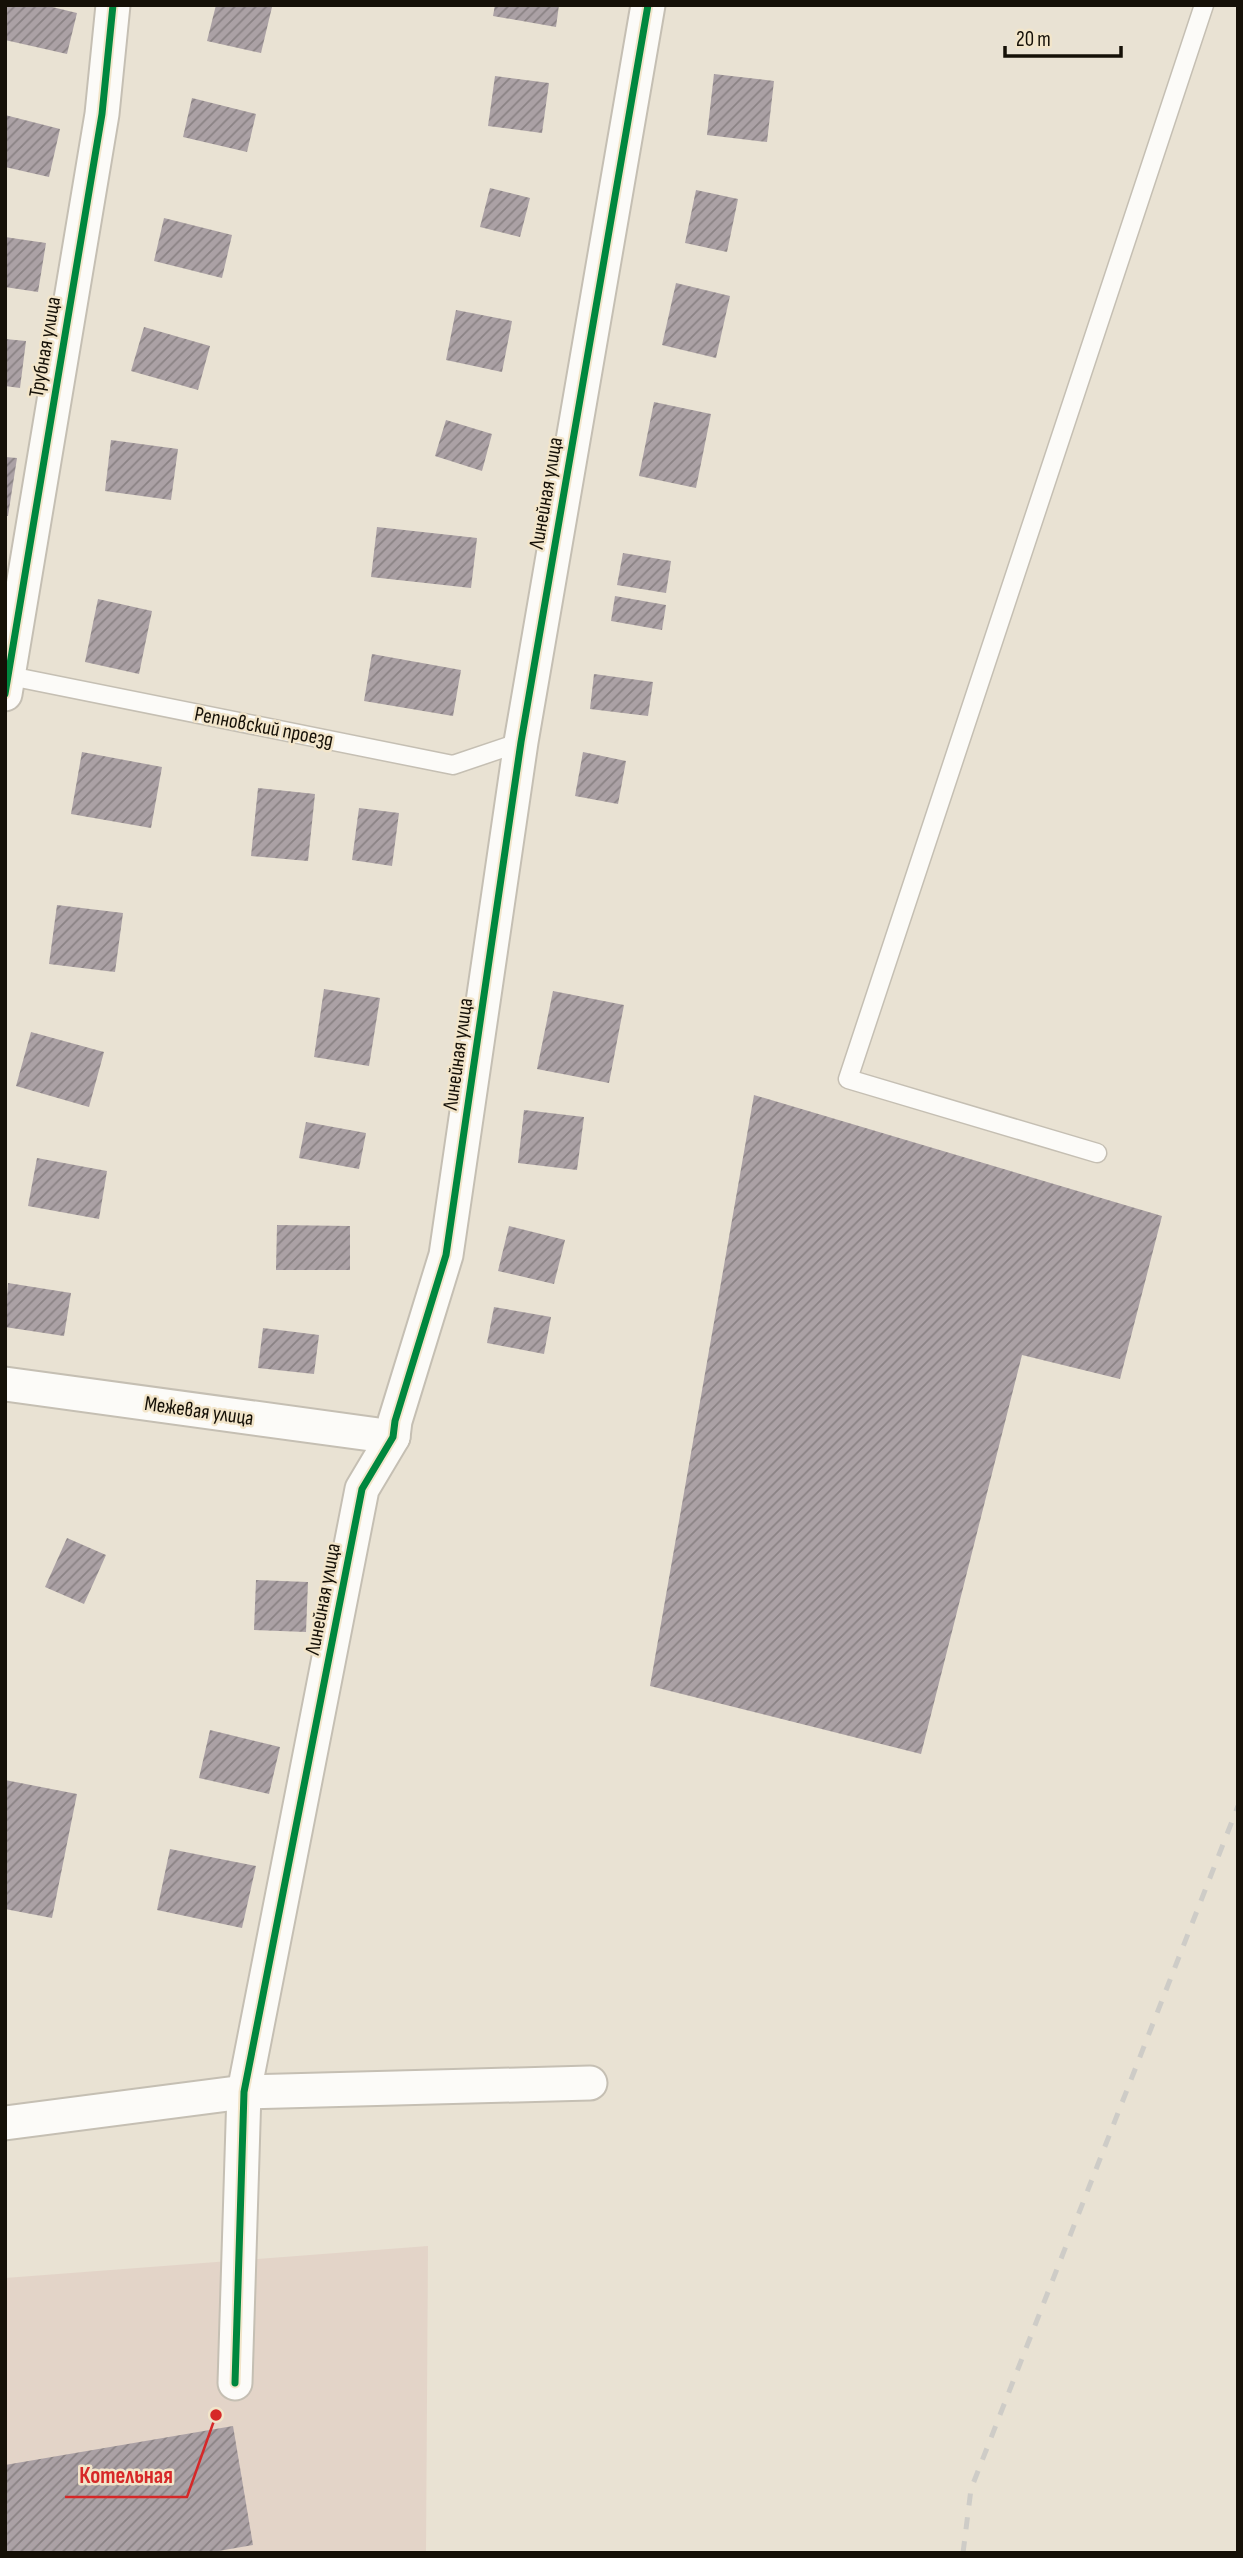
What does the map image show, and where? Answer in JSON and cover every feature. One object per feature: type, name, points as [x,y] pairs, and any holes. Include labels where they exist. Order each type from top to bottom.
[{"type":"street","name":"Трубная улица","points":[[6,682],[102,114],[113,5]]},
{"type":"street","name":"Линейная улица","points":[[235,2382],[244,2092],[362,1489],[393,1437],[395,1421],[446,1255],[521,742],[648,5]]},
{"type":"street","name":"Межевая улица","points":[[5,1384],[393,1437]]},
{"type":"street","points":[[5,2123],[244,2092],[590,2083]]},
{"type":"lane","points":[[1097,1153],[848,1079],[1204,5]]},
{"type":"lane","name":"Репновский проезд","points":[[6,682],[453,765],[521,742]]},
{"type":"shaded area","points":[[428,2246],[426,2553],[5,2553],[5,2278]]},
{"type":"building","points":[[5,5],[44,5],[77,13],[67,54],[5,40]]},
{"type":"building","points":[[216,5],[272,7],[261,53],[207,41]]},
{"type":"building","points":[[495,5],[559,5],[556,27],[493,16]]},
{"type":"building","points":[[714,74],[774,81],[767,142],[707,135]]},
{"type":"building","points":[[495,76],[549,83],[542,133],[488,126]]},
{"type":"building","points":[[192,98],[256,114],[247,152],[183,137]]},
{"type":"building","points":[[5,115],[60,129],[49,177],[5,167]]},
{"type":"building","points":[[490,188],[530,198],[520,237],[480,227]]},
{"type":"building","points":[[696,190],[738,199],[727,252],[685,243]]},
{"type":"building","points":[[164,218],[232,235],[222,278],[154,261]]},
{"type":"building","points":[[5,237],[46,243],[38,292],[5,287]]},
{"type":"building","points":[[676,283],[730,296],[716,358],[662,345]]},
{"type":"building","points":[[456,310],[512,321],[502,372],[446,360]]},
{"type":"building","points":[[144,327],[210,346],[198,390],[131,371]]},
{"type":"building","points":[[5,339],[26,341],[20,388],[5,386]]},
{"type":"building","points":[[654,402],[711,414],[696,488],[639,476]]},
{"type":"building","points":[[446,420],[492,434],[482,471],[435,456]]},
{"type":"building","points":[[111,440],[178,449],[171,500],[105,491]]},
{"type":"building","points":[[5,457],[17,458],[8,516],[5,516]]},
{"type":"building","points":[[377,527],[477,538],[471,588],[371,577]]},
{"type":"building","points":[[623,553],[671,561],[666,593],[617,585]]},
{"type":"building","points":[[615,596],[666,605],[662,630],[611,621]]},
{"type":"building","points":[[98,599],[152,611],[139,674],[85,662]]},
{"type":"building","points":[[372,654],[461,670],[453,716],[364,701]]},
{"type":"building","points":[[594,674],[653,682],[648,716],[590,709]]},
{"type":"building","points":[[82,752],[162,767],[151,828],[71,814]]},
{"type":"building","points":[[583,752],[626,761],[618,804],[575,796]]},
{"type":"building","points":[[258,788],[315,794],[308,861],[251,856]]},
{"type":"building","points":[[359,808],[399,813],[392,866],[352,860]]},
{"type":"building","points":[[57,905],[123,913],[115,972],[49,964]]},
{"type":"building","points":[[324,989],[380,998],[369,1066],[314,1057]]},
{"type":"building","points":[[553,991],[624,1005],[609,1083],[537,1069]]},
{"type":"building","points":[[31,1032],[104,1052],[89,1107],[16,1086]]},
{"type":"building","points":[[754,1095],[1162,1216],[1120,1379],[1022,1355],[921,1754],[650,1686]]},
{"type":"building","points":[[524,1110],[584,1117],[577,1170],[518,1163]]},
{"type":"building","points":[[306,1122],[366,1133],[359,1169],[299,1158]]},
{"type":"building","points":[[37,1158],[107,1171],[99,1219],[28,1206]]},
{"type":"building","points":[[277,1225],[350,1226],[350,1270],[276,1270]]},
{"type":"building","points":[[509,1226],[565,1240],[554,1284],[498,1271]]},
{"type":"building","points":[[8,1283],[71,1293],[64,1336],[5,1327]]},
{"type":"building","points":[[494,1307],[551,1317],[544,1354],[487,1343]]},
{"type":"building","points":[[263,1328],[319,1335],[314,1374],[258,1368]]},
{"type":"building","points":[[67,1538],[106,1555],[84,1604],[45,1587]]},
{"type":"building","points":[[256,1580],[308,1582],[306,1632],[254,1630]]},
{"type":"building","points":[[210,1730],[280,1747],[269,1794],[199,1778]]},
{"type":"building","points":[[5,1780],[77,1794],[52,1918],[5,1909]]},
{"type":"building","points":[[170,1849],[256,1866],[242,1928],[157,1910]]},
{"type":"building","points":[[233,2426],[253,2545],[207,2553],[5,2553],[5,2465]]},
{"type":"railway","points":[[963,2553],[971,2489],[1238,1806]]},
{"type":"cycle path","points":[[5,694],[102,114],[113,5]]},
{"type":"cycle path","points":[[235,2383],[244,2092],[362,1489],[393,1437],[395,1421],[446,1255],[521,742],[648,5]]},
{"type":"place","name":"Котельная","points":[[216,2415]]}]
